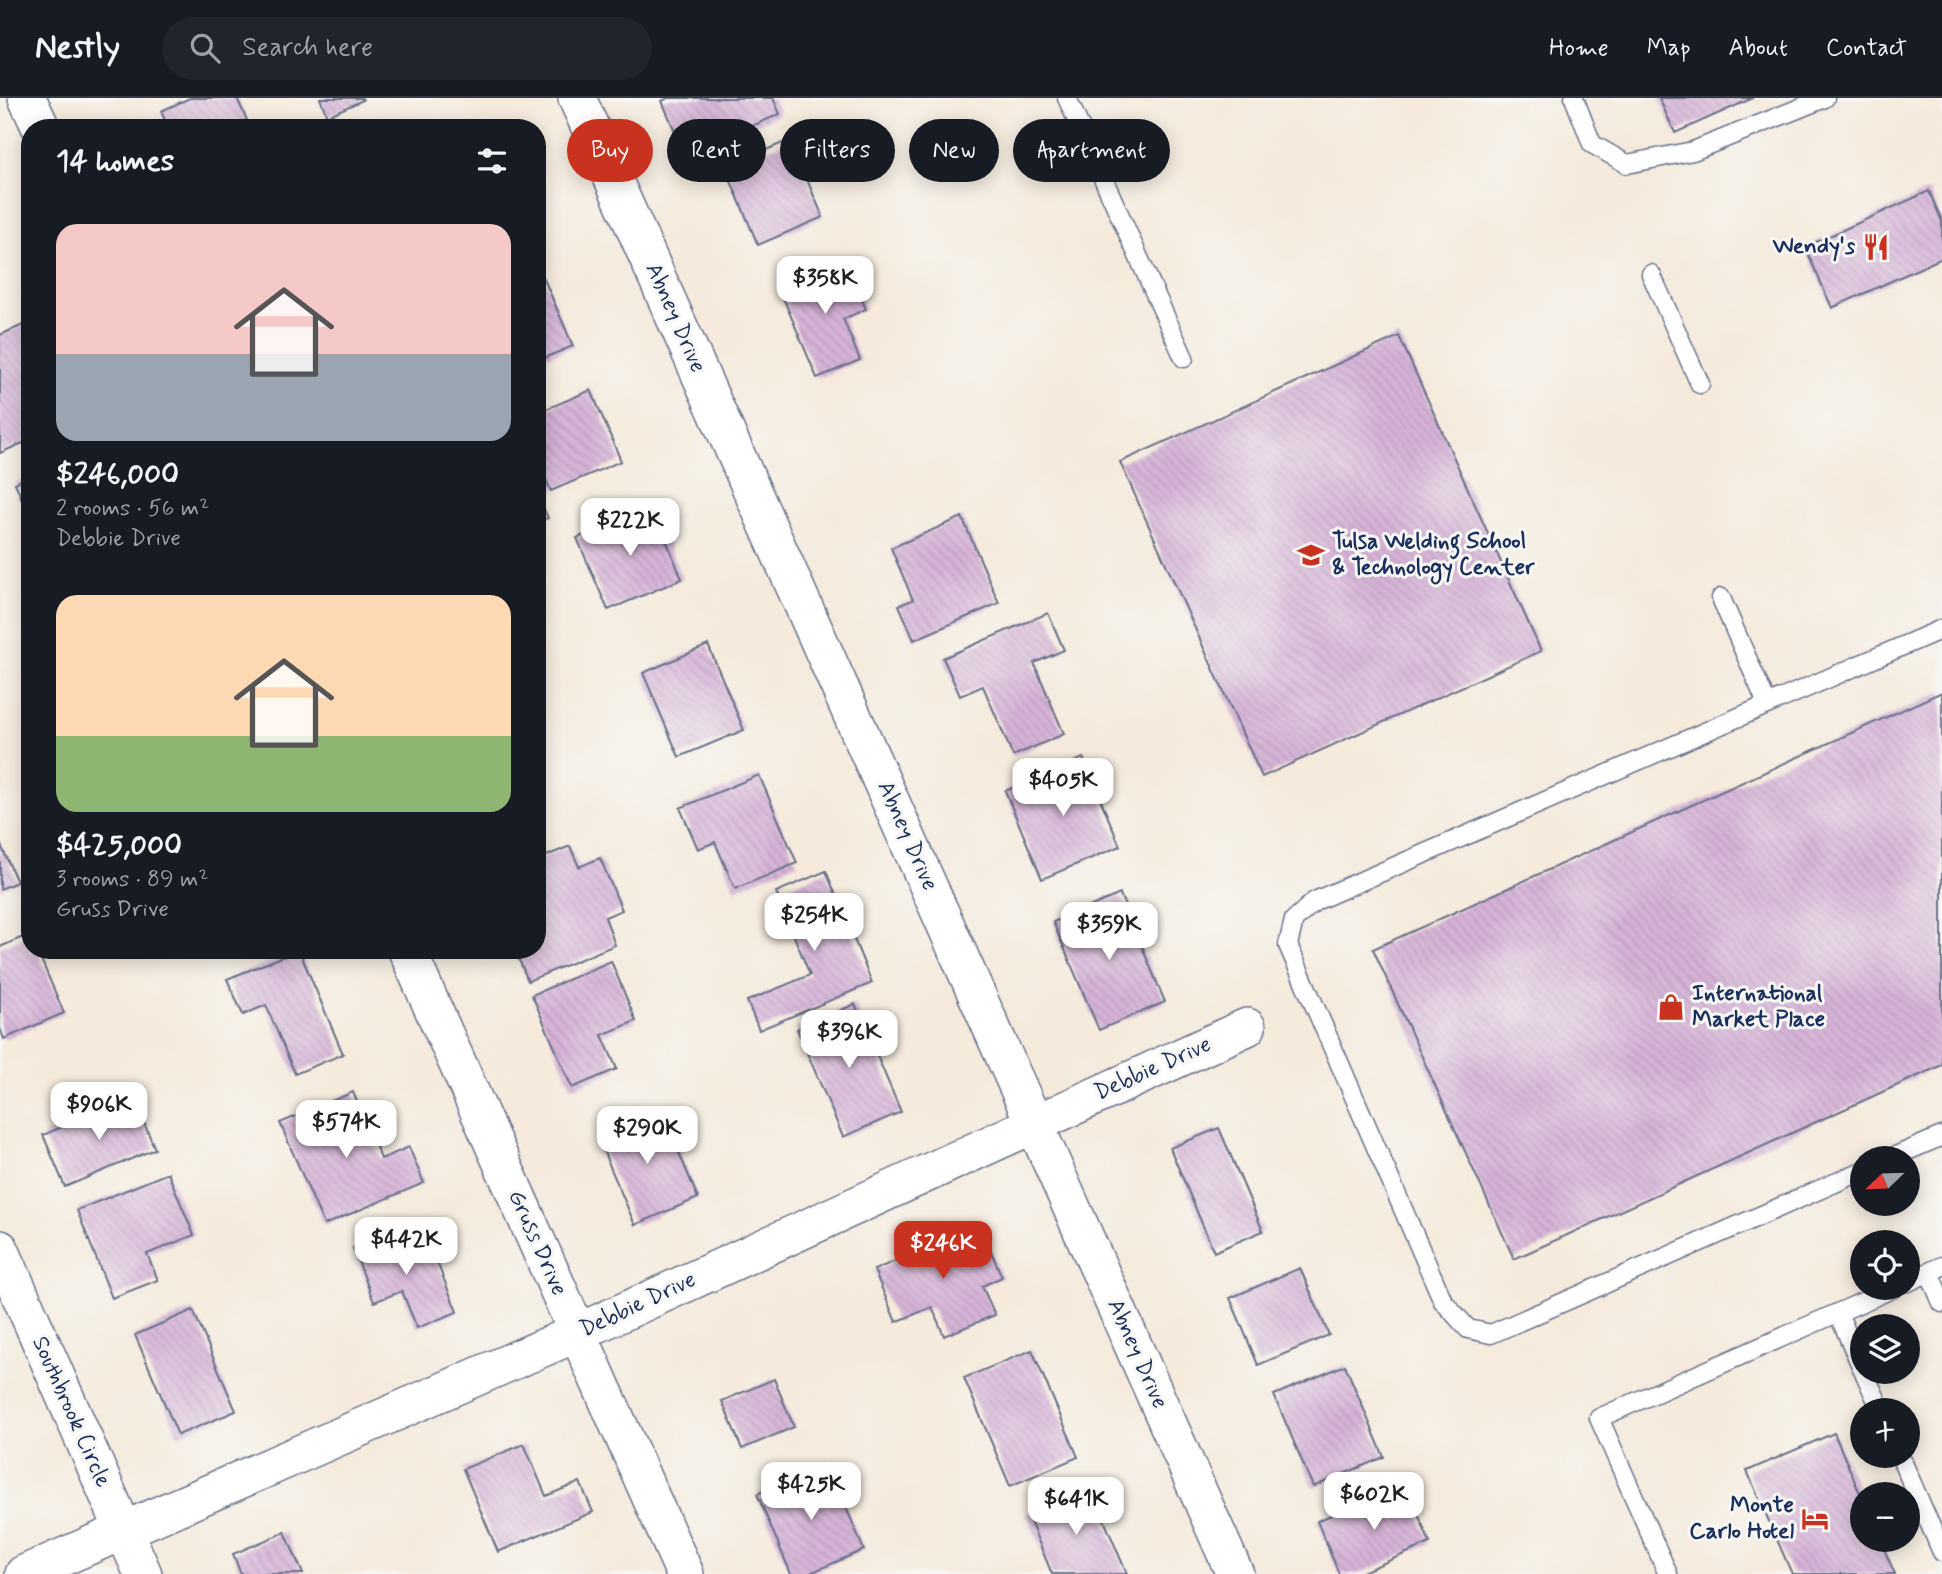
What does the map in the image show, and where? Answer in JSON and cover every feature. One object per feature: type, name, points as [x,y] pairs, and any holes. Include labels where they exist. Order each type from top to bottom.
[{"type":"street","points":[[27,98],[37,119]]},
{"type":"street","name":"Abney Drive","points":[[577,98],[1235,1574]]},
{"type":"street","name":"Gruss Drive","points":[[411,959],[685,1574]]},
{"type":"street","name":"Debbie Drive","points":[[24,1574],[577,1333],[1247,1027]]},
{"type":"street","name":"Southbrook Circle","points":[[0,1249],[143,1574]]},
{"type":"lane","points":[[1067,98],[1184,358]]},
{"type":"lane","points":[[1574,98],[1592,144],[1627,164],[1693,151],[1825,98]]},
{"type":"lane","points":[[1651,274],[1700,384]]},
{"type":"lane","points":[[1721,598],[1767,705]]},
{"type":"lane","points":[[1850,1176],[1491,1334],[1468,1329],[1443,1301],[1288,945],[1294,920],[1315,901],[1942,629]]},
{"type":"lane","points":[[1919,1146],[1942,1136]]},
{"type":"lane","points":[[1935,1269],[1942,1303]]},
{"type":"lane","points":[[1668,1574],[1599,1418],[1867,1300]]},
{"type":"lane","points":[[1838,1313],[1850,1340]]},
{"type":"lane","points":[[1905,1468],[1942,1552]]},
{"type":"building","points":[[190,98],[237,98],[247,119],[164,119],[161,111]]},
{"type":"building","points":[[320,98],[362,98],[363,100],[327,116]]},
{"type":"building","points":[[668,98],[773,98],[780,114],[766,120],[670,119],[662,101]]},
{"type":"building","points":[[1659,98],[1753,98],[1675,133]]},
{"type":"building","points":[[780,144],[780,182],[808,182],[823,217],[758,245],[731,182],[766,182],[766,150]]},
{"type":"building","points":[[1929,191],[1942,221],[1942,258],[1832,308],[1805,247]]},
{"type":"building","points":[[845,260],[866,309],[843,319],[860,360],[817,378],[779,288]]},
{"type":"building","points":[[546,284],[573,346],[546,357]]},
{"type":"building","points":[[21,326],[21,444],[0,453],[0,335]]},
{"type":"building","points":[[1399,336],[1541,651],[1262,777],[1120,462]]},
{"type":"building","points":[[591,390],[621,461],[551,491],[546,480],[546,409]]},
{"type":"building","points":[[21,480],[21,497],[15,483]]},
{"type":"building","points":[[652,506],[682,579],[608,610],[577,538]]},
{"type":"building","points":[[962,517],[999,603],[914,640],[899,605],[913,600],[891,548]]},
{"type":"building","points":[[1048,613],[1064,650],[1034,663],[1064,734],[1013,756],[983,686],[960,696],[943,658]]},
{"type":"building","points":[[708,645],[744,730],[679,757],[643,673]]},
{"type":"building","name":"International Market Place","points":[[1942,692],[1942,1065],[1514,1259],[1373,949]]},
{"type":"building","points":[[1083,758],[1120,846],[1042,879],[1005,791]]},
{"type":"building","points":[[759,775],[797,863],[735,889],[715,842],[698,849],[680,808]]},
{"type":"building","points":[[0,843],[17,882],[0,889]]},
{"type":"building","points":[[570,846],[579,867],[600,858],[622,910],[605,917],[615,945],[528,981],[519,959],[546,959],[546,856]]},
{"type":"building","points":[[826,871],[872,983],[759,1030],[747,1001],[810,975],[776,892]]},
{"type":"building","points":[[1120,894],[1165,1002],[1099,1030],[1053,922]]},
{"type":"building","points":[[21,938],[21,959],[41,959],[64,1013],[4,1039],[0,1028],[0,947]]},
{"type":"building","points":[[277,959],[303,959],[343,1054],[295,1074],[266,1005],[243,1015],[227,979]]},
{"type":"building","points":[[611,961],[636,1021],[602,1035],[617,1069],[572,1088],[532,995]]},
{"type":"building","points":[[855,1004],[901,1112],[843,1137],[797,1029]]},
{"type":"building","points":[[353,1092],[381,1159],[409,1147],[424,1183],[324,1225],[280,1123]]},
{"type":"building","points":[[133,1097],[155,1149],[65,1187],[43,1135]]},
{"type":"building","points":[[660,1107],[698,1198],[635,1225],[596,1134]]},
{"type":"building","points":[[1219,1128],[1263,1231],[1214,1252],[1170,1148]]},
{"type":"building","points":[[168,1173],[194,1235],[147,1254],[158,1280],[112,1298],[77,1210]]},
{"type":"building","points":[[980,1225],[1002,1277],[982,1286],[995,1315],[944,1336],[932,1307],[896,1322],[874,1270]]},
{"type":"building","points":[[400,1229],[410,1254],[430,1245],[457,1312],[417,1328],[402,1291],[374,1302],[353,1248]]},
{"type":"building","points":[[1300,1268],[1329,1335],[1258,1365],[1230,1298]]},
{"type":"building","points":[[193,1310],[236,1411],[178,1435],[135,1335]]},
{"type":"building","points":[[1032,1350],[1078,1457],[1010,1486],[964,1378]]},
{"type":"building","points":[[1345,1365],[1384,1457],[1313,1487],[1274,1395]]},
{"type":"building","points":[[774,1379],[794,1427],[742,1449],[722,1401]]},
{"type":"building","name":"Monte Carlo Hotel","points":[[1834,1433],[1855,1482],[1850,1482],[1850,1552],[1885,1552],[1895,1574],[1792,1574],[1747,1471]]},
{"type":"building","points":[[524,1444],[546,1496],[580,1482],[593,1512],[498,1552],[463,1469]]},
{"type":"building","points":[[828,1464],[864,1550],[808,1574],[791,1574],[757,1494]]},
{"type":"building","points":[[1405,1483],[1430,1543],[1358,1574],[1339,1574],[1317,1521]]},
{"type":"building","points":[[1090,1487],[1127,1574],[1052,1574],[1027,1514]]},
{"type":"building","points":[[285,1532],[303,1574],[241,1574],[233,1554]]},
{"type":"place","name":"Wendy's","points":[[1876,247]]},
{"type":"place","name":"Tulsa Welding School & Technology Center","points":[[1311,555]]},
{"type":"place","name":"International Market Place","points":[[1671,1007]]},
{"type":"place","name":"Monte Carlo Hotel","points":[[1815,1519]]}]
